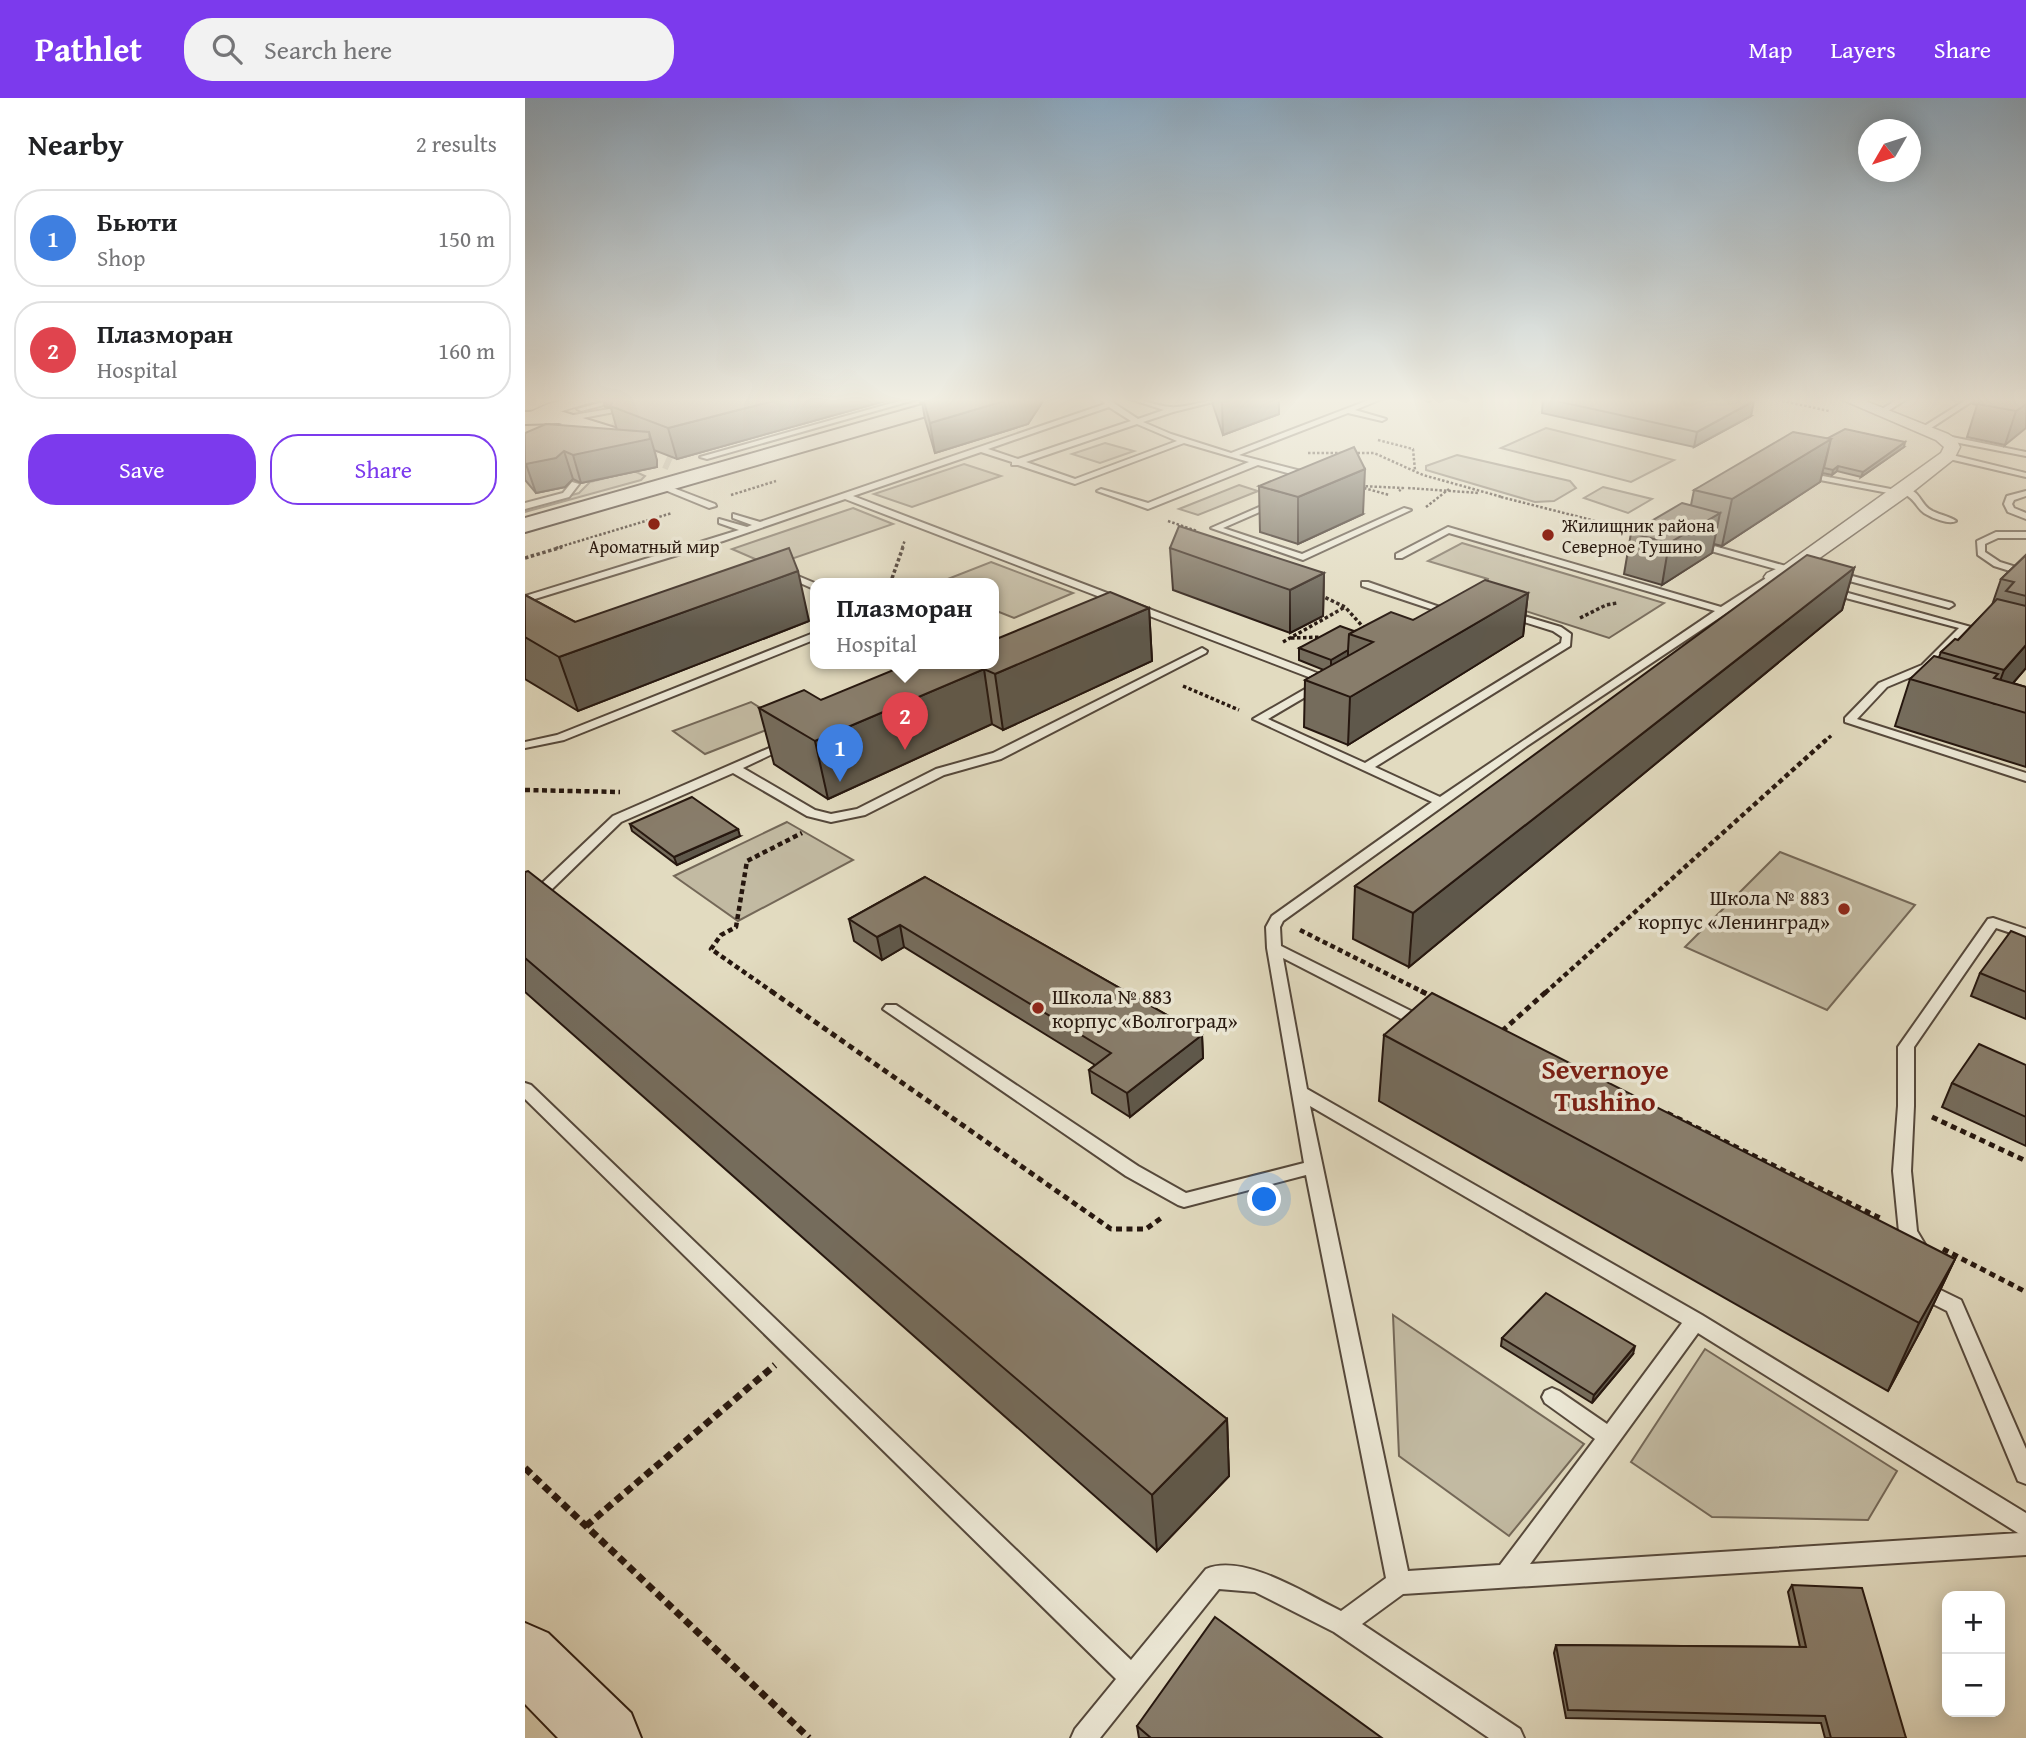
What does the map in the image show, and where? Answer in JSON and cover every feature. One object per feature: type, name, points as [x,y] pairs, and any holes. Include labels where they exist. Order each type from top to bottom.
[{"type":"main road","points":[[525,525],[656,488],[679,475]]},
{"type":"main road","points":[[532,1676],[605,1738]]},
{"type":"street","points":[[1794,572],[1923,475]]},
{"type":"lane","points":[[525,599],[759,525],[907,475]]},
{"type":"lane","points":[[1051,475],[1075,482],[1095,475]]},
{"type":"lane","points":[[1101,491],[1148,506],[1227,475]]},
{"type":"lane","points":[[1301,475],[1301,492]]},
{"type":"lane","points":[[1810,475],[1901,491],[1918,498],[1925,510],[1952,521]]},
{"type":"lane","points":[[525,506],[566,495],[575,484]]},
{"type":"lane","points":[[656,488],[712,506]]},
{"type":"lane","points":[[656,488],[699,510]]},
{"type":"lane","points":[[2026,493],[2010,498],[2008,504],[2011,510],[2026,516]]},
{"type":"lane","points":[[845,496],[1326,680]]},
{"type":"lane","points":[[1289,497],[1215,528],[1303,557],[1407,510]]},
{"type":"lane","points":[[1918,518],[1925,510]]},
{"type":"lane","points":[[736,516],[759,525]]},
{"type":"lane","points":[[722,521],[745,529]]},
{"type":"lane","points":[[1399,556],[1448,530],[1722,610]]},
{"type":"lane","points":[[1653,533],[1794,572]]},
{"type":"lane","points":[[2026,535],[1996,535],[1980,543],[1981,553],[1997,564],[2026,573]]},
{"type":"lane","points":[[1845,577],[1854,570]]},
{"type":"lane","points":[[1399,1583],[1313,1167],[1274,948],[1273,927],[1277,919],[1439,800],[1722,610],[1794,572]]},
{"type":"lane","points":[[1833,574],[1949,605]]},
{"type":"lane","points":[[772,588],[798,579],[810,584]]},
{"type":"lane","points":[[1365,584],[1454,610],[1439,618]]},
{"type":"lane","points":[[1813,587],[1978,631]]},
{"type":"lane","points":[[1367,766],[1566,644],[1567,636],[1557,629],[1492,609]]},
{"type":"lane","points":[[1966,628],[1926,667],[1883,685],[1849,720],[2026,777]]},
{"type":"lane","points":[[525,746],[560,738],[810,637]]},
{"type":"lane","points":[[734,768],[811,813],[831,818],[861,812],[940,772],[997,756],[1202,651]]},
{"type":"lane","points":[[1259,719],[1338,674]]},
{"type":"lane","points":[[1883,685],[1909,692]]},
{"type":"lane","points":[[1259,719],[1439,800]]},
{"type":"lane","points":[[525,898],[617,818],[796,740]]},
{"type":"lane","points":[[2026,934],[1993,922],[1906,1047],[1902,1171],[1908,1232],[1954,1306],[2026,1474]]},
{"type":"lane","points":[[1274,948],[1480,1052]]},
{"type":"lane","points":[[891,1009],[1132,1171],[1184,1200],[1313,1167]]},
{"type":"lane","points":[[525,1088],[1132,1678]]},
{"type":"lane","points":[[1301,1093],[1695,1321],[2026,1525]]},
{"type":"lane","points":[[1905,1280],[1954,1306]]},
{"type":"lane","points":[[1508,1574],[1695,1321]]},
{"type":"lane","points":[[1552,1397],[1609,1437]]},
{"type":"lane","points":[[1342,1624],[1399,1583],[1508,1574],[2026,1544]]},
{"type":"lane","points":[[1084,1738],[1214,1577],[1257,1581],[1342,1624],[1511,1738]]},
{"type":"path","points":[[1301,475],[1356,486],[1450,489],[1502,497]]},
{"type":"path","points":[[1427,475],[1634,532],[1653,533]]},
{"type":"path","points":[[1392,496],[1403,488]]},
{"type":"path","points":[[1448,530],[1414,515],[1450,489]]},
{"type":"path","points":[[889,578],[911,522]]},
{"type":"path","points":[[798,579],[810,580]]},
{"type":"path","points":[[1557,629],[1606,605],[1667,594]]},
{"type":"path","points":[[1261,655],[1345,607]]},
{"type":"path","points":[[1357,635],[1370,635]]},
{"type":"path","points":[[1289,639],[1330,636]]},
{"type":"path","points":[[1157,674],[1259,719]]},
{"type":"path","points":[[1480,1052],[1849,720]]},
{"type":"path","points":[[525,790],[677,793]]},
{"type":"path","points":[[806,831],[747,861],[736,927],[721,935],[711,948],[1111,1229],[1146,1229],[1184,1200]]},
{"type":"path","points":[[1277,919],[1439,1000]]},
{"type":"path","points":[[1501,1031],[1513,1037]]},
{"type":"path","points":[[1906,1106],[2026,1161]]},
{"type":"path","points":[[1661,1110],[2026,1292]]},
{"type":"path","points":[[586,1526],[794,1349]]},
{"type":"path","points":[[525,1468],[809,1738]]},
{"type":"shaded area","points":[[620,475],[645,476],[641,480],[525,512],[525,508],[579,493],[590,482]]},
{"type":"shaded area","points":[[932,475],[1001,476],[912,507],[874,494]]},
{"type":"shaded area","points":[[1441,475],[1542,475],[1570,481],[1576,488],[1554,501],[1535,502]]},
{"type":"shaded area","points":[[1602,475],[1646,475],[1631,482]]},
{"type":"shaded area","points":[[1239,485],[1258,491],[1198,515],[1179,509]]},
{"type":"shaded area","points":[[1603,487],[1652,499],[1628,513],[1584,498]]},
{"type":"shaded area","points":[[853,508],[893,524],[771,566],[732,549]]},
{"type":"shaded area","points":[[1462,543],[1664,603],[1609,638],[1482,597],[1488,579],[1428,561]]},
{"type":"shaded area","points":[[991,562],[1073,593],[1014,618],[999,612],[999,578],[950,578]]},
{"type":"shaded area","points":[[751,702],[784,723],[705,754],[673,731]]},
{"type":"shaded area","points":[[787,822],[853,860],[738,921],[674,876]]},
{"type":"shaded area","points":[[1780,852],[1915,905],[1827,1010],[1685,947]]},
{"type":"shaded area","points":[[1393,1315],[1584,1444],[1509,1536],[1399,1456]]},
{"type":"shaded area","points":[[1705,1349],[1897,1471],[1868,1520],[1712,1517],[1631,1462]]},
{"type":"building","points":[[1287,475],[1352,475],[1298,497],[1259,486]]},
{"type":"building","points":[[1720,475],[1772,475],[1732,499],[1694,490]]},
{"type":"building","points":[[1682,503],[1720,513],[1669,543],[1631,533]]},
{"type":"building","points":[[1179,526],[1324,573],[1290,590],[1170,548]]},
{"type":"building","points":[[789,548],[798,571],[559,657],[525,637],[525,595],[575,622]]},
{"type":"building","points":[[1807,555],[1854,568],[1413,913],[1355,886]]},
{"type":"building","points":[[2026,555],[2026,596],[2006,591],[2014,582],[2001,579]]},
{"type":"building","points":[[1485,580],[1528,593],[1350,697],[1305,680],[1373,642],[1349,634],[1391,612],[1413,620]]},
{"type":"building","points":[[1110,592],[1149,608],[995,674],[984,669],[999,669],[999,638]]},
{"type":"building","points":[[1997,599],[2026,606],[2026,645],[2004,670],[1941,652],[1955,639],[1958,640]]},
{"type":"building","points":[[1340,626],[1354,631],[1349,634],[1348,650],[1331,660],[1299,648]]},
{"type":"building","points":[[1934,656],[1998,674],[1994,678],[2026,687],[2026,713],[1910,679]]},
{"type":"building","points":[[896,669],[984,669],[815,741],[759,708],[804,690],[821,700]]},
{"type":"building","points":[[692,797],[738,829],[674,857],[630,824]]},
{"type":"building","points":[[528,871],[1227,1419],[1152,1495],[525,958],[525,872]]},
{"type":"building","points":[[925,877],[1202,1035],[1127,1093],[1089,1070],[1111,1053],[900,925],[877,937],[849,919]]},
{"type":"building","points":[[2011,931],[2026,937],[2026,992],[1980,973]]},
{"type":"building","points":[[1432,993],[1955,1259],[1919,1323],[1384,1035]]},
{"type":"building","points":[[1979,1044],[2026,1065],[2026,1117],[1952,1083]]},
{"type":"building","points":[[1546,1293],[1635,1346],[1594,1395],[1502,1338]]},
{"type":"building","points":[[1792,1585],[1862,1588],[1906,1738],[1831,1738],[1825,1716],[1568,1710],[1556,1645],[1806,1647]]},
{"type":"building","points":[[1215,1617],[1382,1738],[1151,1738],[1137,1726]]},
{"type":"place","name":"Ароматный мир","points":[[654,524]]},
{"type":"place","name":"Жилищник района Северное Тушино","points":[[1548,535]]},
{"type":"place","name":"Плазморан","points":[[905,750]]},
{"type":"place","name":"Бьюти","points":[[840,782]]},
{"type":"place","name":"Школа № 883 корпус «Ленинград»","points":[[1844,909]]},
{"type":"place","name":"Школа № 883 корпус «Волгоград»","points":[[1038,1008]]},
{"type":"district","name":"Severnoye Tushino","points":[[1605,1084]]}]
